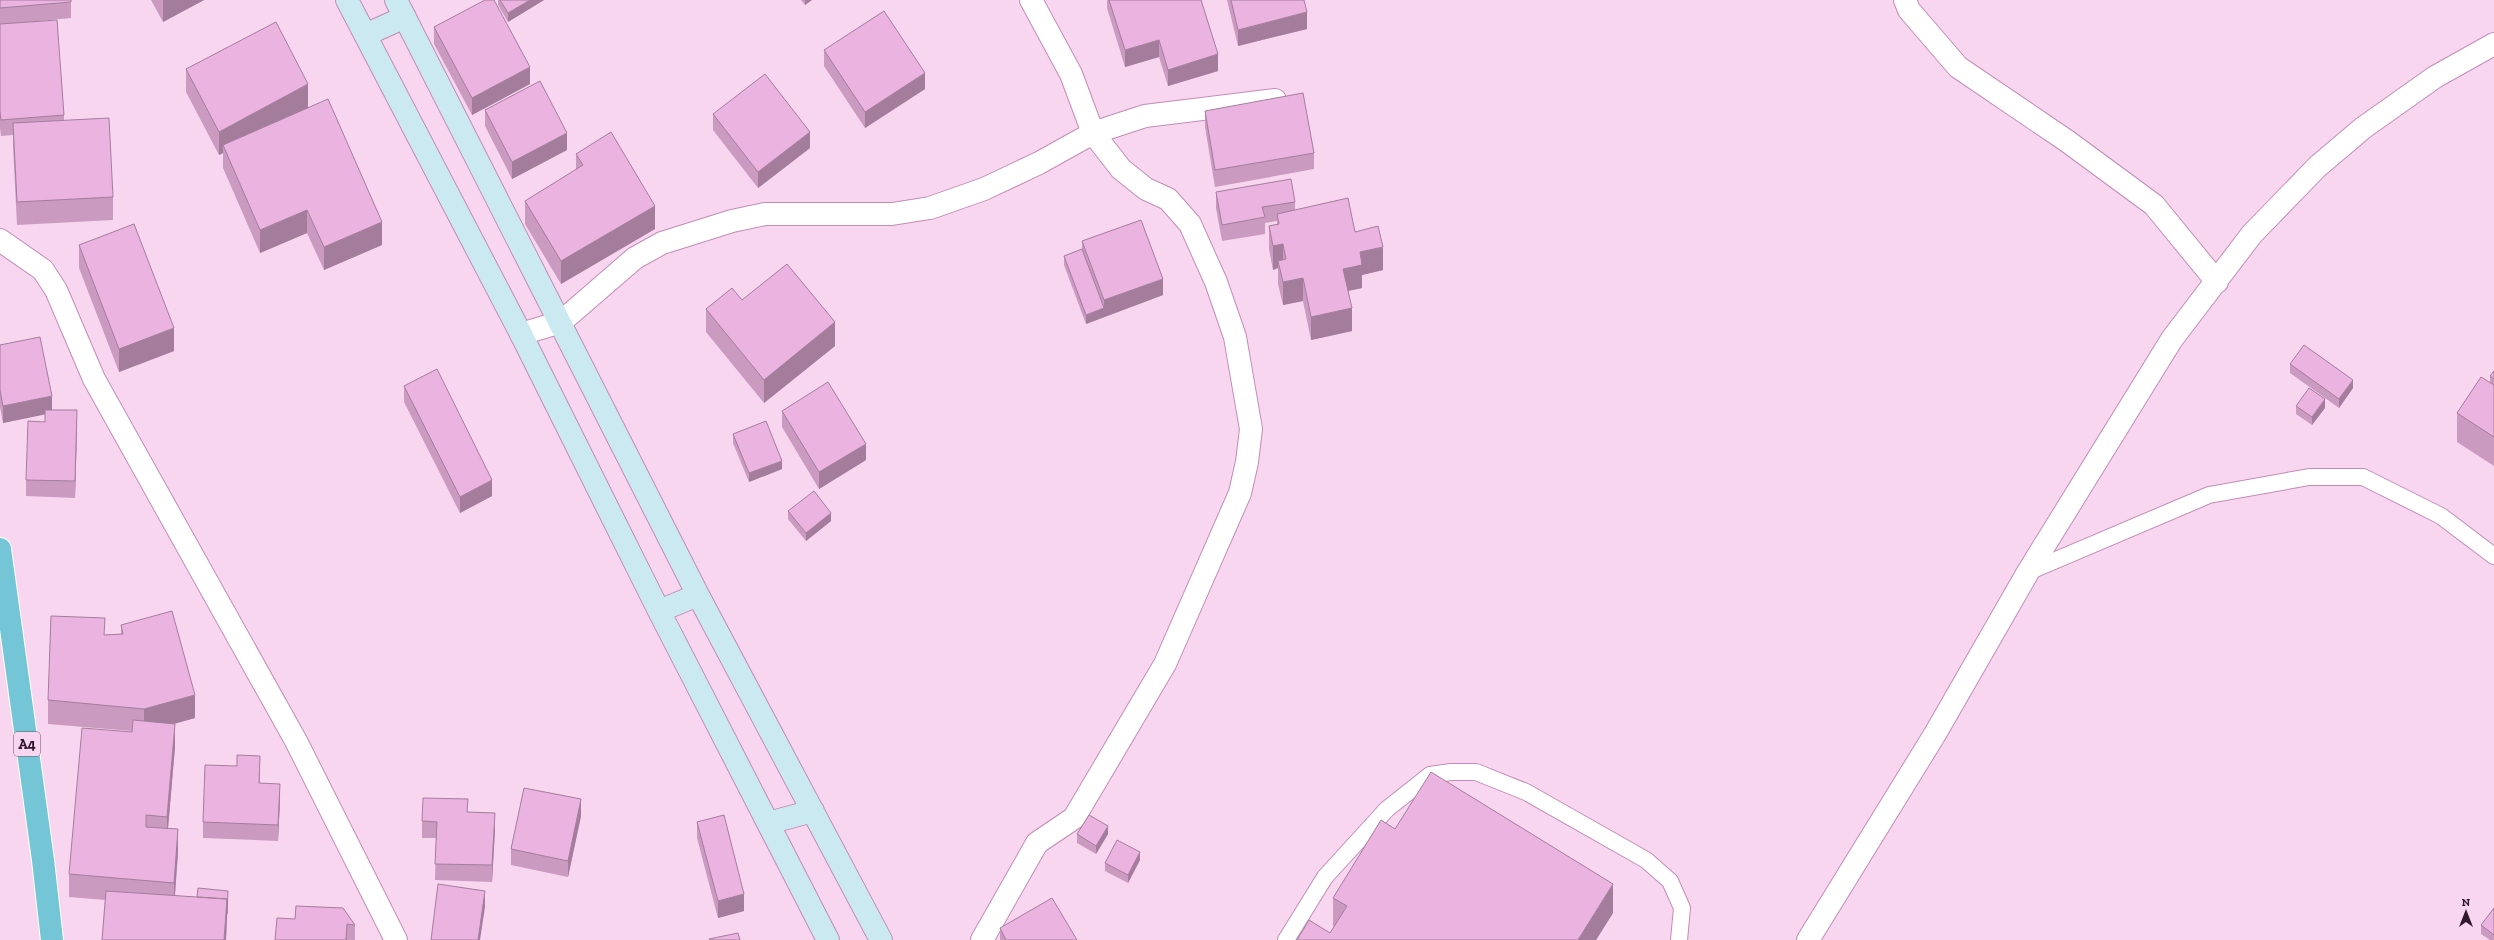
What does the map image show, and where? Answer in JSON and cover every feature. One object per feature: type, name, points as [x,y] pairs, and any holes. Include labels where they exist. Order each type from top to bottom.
[{"type":"highway","name":"A4","points":[[0,549],[42,853],[52,940]]},
{"type":"main road","points":[[347,0],[521,334],[659,611],[828,940]]},
{"type":"main road","points":[[366,35],[400,9],[561,322],[698,595],[881,940]]},
{"type":"main road","points":[[659,611],[698,595]]},
{"type":"main road","points":[[768,823],[813,811]]},
{"type":"street","points":[[982,940],[1037,843],[1074,818],[1165,664],[1220,544],[1240,493],[1252,429],[1235,337],[1216,282],[1190,224],[1168,199],[1146,189],[1121,169],[1093,133],[1071,74],[1031,0]]},
{"type":"street","points":[[1905,0],[1908,10],[1958,67],[2067,141],[2154,205],[2217,282]]},
{"type":"street","points":[[1808,940],[1935,734],[2028,572],[2172,339],[2217,282],[2252,234],[2317,167],[2397,102],[2435,77],[2494,44]]},
{"type":"street","points":[[521,334],[561,322],[635,258],[662,243],[732,221],[765,214],[892,214],[930,208],[984,189],[1039,164],[1093,133],[1145,116],[1282,99]]},
{"type":"street","points":[[0,240],[44,270],[56,290],[94,379],[296,741],[396,940]]},
{"type":"lane","points":[[2028,572],[2209,495],[2309,477],[2363,477],[2441,516],[2494,556]]},
{"type":"lane","points":[[1286,940],[1325,877],[1387,809],[1430,775],[1451,772],[1476,772],[1526,792],[1646,860],[1670,881],[1682,908],[1679,940]]},
{"type":"building","points":[[0,0],[71,0],[71,2],[0,8]]},
{"type":"building","points":[[485,0],[494,0],[530,67],[472,98],[434,27]]},
{"type":"building","points":[[500,0],[530,0],[508,13]]},
{"type":"building","points":[[1109,0],[1201,0],[1218,54],[1168,70],[1159,40],[1125,50]]},
{"type":"building","points":[[1231,0],[1304,0],[1307,12],[1238,30]]},
{"type":"building","points":[[884,11],[925,73],[865,112],[824,50]]},
{"type":"building","points":[[57,20],[64,115],[1,120],[0,24]]},
{"type":"building","points":[[276,22],[308,84],[219,132],[186,69]]},
{"type":"building","points":[[765,74],[810,132],[758,172],[713,114]]},
{"type":"building","points":[[540,81],[567,133],[512,162],[485,110]]},
{"type":"building","points":[[1303,93],[1314,153],[1215,170],[1205,111]]},
{"type":"building","points":[[328,99],[382,222],[324,247],[307,210],[260,230],[223,145]]},
{"type":"building","points":[[109,118],[113,197],[17,202],[13,123]]},
{"type":"building","points":[[611,132],[655,206],[561,261],[525,201],[583,165],[576,154]]},
{"type":"building","points":[[1291,179],[1295,202],[1262,207],[1265,217],[1222,225],[1216,192]]},
{"type":"building","points":[[1348,198],[1355,232],[1378,226],[1383,247],[1360,252],[1362,265],[1343,269],[1352,308],[1311,317],[1303,278],[1283,282],[1278,261],[1286,259],[1283,244],[1273,246],[1269,226],[1279,224],[1277,214]]},
{"type":"building","points":[[1141,220],[1163,279],[1104,300],[1082,241]]},
{"type":"building","points":[[134,224],[174,328],[119,349],[79,245]]},
{"type":"building","points":[[1082,249],[1104,308],[1086,315],[1064,256]]},
{"type":"building","points":[[787,264],[835,322],[764,380],[706,309],[732,288],[742,300]]},
{"type":"building","points":[[40,337],[52,396],[3,406],[0,390],[0,345]]},
{"type":"building","points":[[2304,345],[2353,380],[2339,399],[2290,364]]},
{"type":"building","points":[[437,369],[492,480],[460,497],[404,386]]},
{"type":"building","points":[[2494,371],[2494,379],[2490,376]]},
{"type":"building","points":[[2481,377],[2494,385],[2494,437],[2457,413]]},
{"type":"building","points":[[828,382],[866,444],[819,472],[782,411]]},
{"type":"building","points":[[2309,388],[2325,399],[2312,417],[2296,406]]},
{"type":"building","points":[[45,410],[77,410],[75,481],[26,480],[28,421],[45,422]]},
{"type":"building","points":[[766,421],[782,461],[749,473],[733,434]]},
{"type":"building","points":[[814,491],[831,513],[806,533],[788,511]]},
{"type":"building","points":[[172,611],[195,695],[144,709],[48,700],[51,616],[105,618],[104,635],[123,634],[121,625]]},
{"type":"building","points":[[133,720],[175,724],[167,817],[146,815],[146,827],[178,829],[174,883],[69,874],[82,728],[132,732]]},
{"type":"building","points":[[237,755],[260,756],[259,783],[280,784],[278,825],[203,822],[205,765],[237,766]]},
{"type":"building","points":[[1431,772],[1613,884],[1578,940],[1297,940],[1309,920],[1330,933],[1347,906],[1333,898],[1381,820],[1395,829]]},
{"type":"building","points":[[524,788],[581,799],[568,861],[511,849]]},
{"type":"building","points":[[423,798],[468,799],[467,812],[495,813],[492,865],[435,864],[437,822],[422,821]]},
{"type":"building","points":[[724,815],[744,894],[718,901],[697,822]]},
{"type":"building","points":[[1089,815],[1108,826],[1096,846],[1077,834]]},
{"type":"building","points":[[1117,840],[1140,852],[1128,875],[1105,863]]},
{"type":"building","points":[[438,884],[485,891],[478,940],[431,940]]},
{"type":"building","points":[[198,888],[228,891],[227,914],[227,899],[197,897]]},
{"type":"building","points":[[106,891],[227,899],[224,940],[102,940]]},
{"type":"building","points":[[1052,898],[1077,940],[1006,940],[1000,928]]},
{"type":"building","points":[[296,906],[343,908],[355,925],[347,924],[346,940],[275,940],[277,918],[295,919]]},
{"type":"building","points":[[2494,908],[2494,935],[2481,925]]},
{"type":"building","points":[[738,933],[740,940],[709,939]]}]
